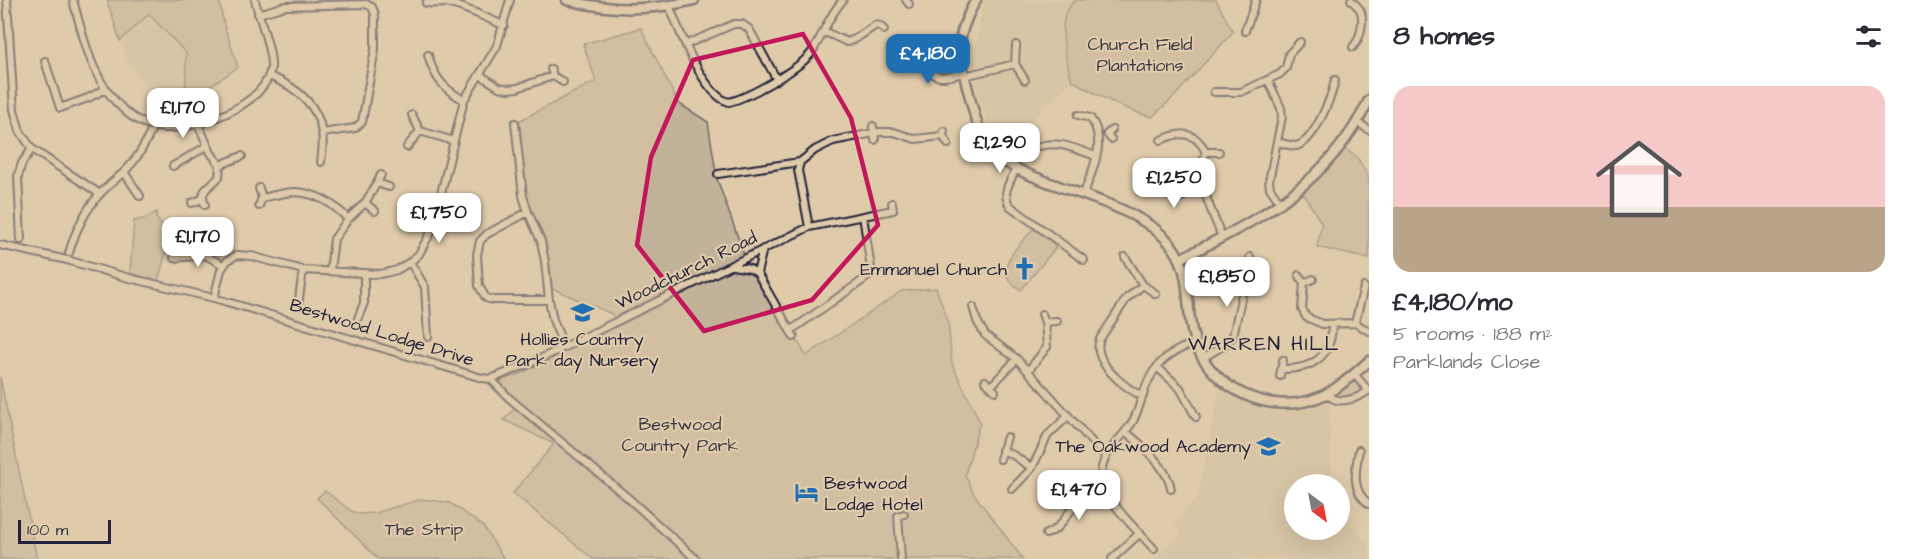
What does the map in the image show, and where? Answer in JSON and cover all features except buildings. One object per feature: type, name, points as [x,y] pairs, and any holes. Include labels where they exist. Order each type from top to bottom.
[{"type":"street","points":[[7,0],[14,110],[20,131],[32,149],[100,194]]},
{"type":"street","points":[[74,0],[89,55],[106,89],[134,118],[153,126],[174,128],[198,124],[222,116],[246,102],[263,86],[269,76],[270,58],[255,0]]},
{"type":"street","points":[[214,298],[219,275],[224,265],[231,258],[244,254],[303,270],[381,273],[397,270],[419,254],[432,230],[464,100],[497,46],[510,0]]},
{"type":"street","points":[[567,0],[615,9],[669,5],[694,0]]},
{"type":"street","points":[[669,5],[703,80],[725,102],[733,101],[777,80],[806,59],[843,0]]},
{"type":"street","points":[[976,0],[966,18],[959,38],[958,50],[978,125],[984,138],[1000,157],[1016,169],[1083,195],[1147,224],[1166,239],[1180,259],[1188,284],[1191,324],[1196,343],[1203,358],[1215,374],[1246,396],[1260,401],[1293,403],[1312,400],[1327,394],[1369,361]]},
{"type":"street","points":[[1245,31],[1256,0]]},
{"type":"street","points":[[1352,0],[1361,12],[1359,38],[1353,48]]},
{"type":"street","points":[[426,3],[435,8],[444,3],[469,10],[504,25]]},
{"type":"street","points":[[258,14],[285,6],[366,4],[372,7],[375,14],[375,49],[362,122],[356,128],[322,133]]},
{"type":"street","points":[[1248,23],[1255,26]]},
{"type":"street","points":[[687,44],[734,24],[742,24],[749,29],[777,80]]},
{"type":"street","points":[[824,31],[848,42],[876,26],[884,30]]},
{"type":"street","points":[[1350,33],[1359,38]]},
{"type":"street","points":[[1214,92],[1245,91],[1284,71],[1288,57],[1300,42]]},
{"type":"street","points":[[1016,45],[1015,64],[1025,80]]},
{"type":"street","points":[[923,46],[930,70],[936,76],[944,78],[1015,64]]},
{"type":"street","points":[[1294,49],[1300,54]]},
{"type":"street","points":[[917,56],[925,54]]},
{"type":"street","points":[[428,55],[432,72],[449,92],[464,100]]},
{"type":"street","points":[[45,62],[60,108],[106,89]]},
{"type":"street","points":[[426,75],[432,72]]},
{"type":"street","points":[[480,75],[499,87],[509,89],[517,88],[552,73],[563,82]]},
{"type":"street","points":[[269,76],[288,84],[312,107],[322,133],[321,162]]},
{"type":"street","points":[[1268,80],[1282,112],[1269,181],[1270,189],[1281,204]]},
{"type":"street","points":[[1277,142],[1296,146],[1304,141],[1323,115],[1335,80]]},
{"type":"street","points":[[1227,84],[1227,93]]},
{"type":"street","points":[[1333,91],[1340,93]]},
{"type":"street","points":[[1180,259],[1281,204],[1319,171],[1357,122],[1369,100]]},
{"type":"street","points":[[1083,195],[1096,156],[1098,135],[1093,121],[1081,115],[1087,106]]},
{"type":"street","points":[[412,115],[420,131],[454,141]]},
{"type":"street","points":[[1357,122],[1369,130]]},
{"type":"street","points":[[515,123],[521,184],[528,212],[541,241],[553,320],[564,347]]},
{"type":"street","points":[[192,203],[204,202],[203,194],[207,186],[219,177],[220,165],[207,146],[198,124]]},
{"type":"street","points":[[69,253],[78,227],[100,194],[124,172],[140,152],[153,126]]},
{"type":"street","points":[[407,147],[420,131]]},
{"type":"street","points":[[1161,140],[1174,131],[1194,138],[1202,145],[1205,152],[1200,169],[1213,216],[1222,237]]},
{"type":"street","points":[[718,173],[800,162],[815,150],[833,141],[874,133],[894,132],[915,139],[944,134],[948,144]]},
{"type":"street","points":[[1098,135],[1110,134]]},
{"type":"street","points":[[1043,143],[1065,145],[1096,156]]},
{"type":"street","points":[[173,166],[182,166],[207,146]]},
{"type":"street","points":[[21,240],[18,176],[22,163],[32,149]]},
{"type":"street","points":[[1205,152],[1219,152]]},
{"type":"street","points":[[220,165],[242,156]]},
{"type":"street","points":[[800,162],[798,170],[809,226]]},
{"type":"street","points":[[1016,169],[1006,193],[1008,203],[1013,209],[1082,255]]},
{"type":"street","points":[[124,172],[138,193],[130,195]]},
{"type":"street","points":[[330,271],[334,238],[348,219],[365,203],[381,175]]},
{"type":"street","points":[[1146,180],[1143,187],[1157,193],[1181,198]]},
{"type":"street","points":[[377,183],[389,187]]},
{"type":"street","points":[[1181,198],[1191,190],[1204,186]]},
{"type":"street","points":[[259,188],[262,198],[259,206]]},
{"type":"street","points":[[262,198],[295,192],[323,195],[348,219]]},
{"type":"street","points":[[1181,198],[1184,207]]},
{"type":"street","name":"Woodchurch Road","points":[[491,379],[515,371],[809,226],[893,210],[892,202]]},
{"type":"street","points":[[365,203],[375,211]]},
{"type":"street","points":[[528,212],[487,234],[480,241],[477,255],[479,286],[486,298],[493,300],[549,300]]},
{"type":"street","points":[[730,266],[750,269],[757,273],[792,334],[869,276],[871,268],[863,216]]},
{"type":"street","name":"Bestwood Lodge Drive","points":[[0,245],[214,298],[491,379],[509,398],[696,559]]},
{"type":"street","points":[[757,273],[763,249]]},
{"type":"street","points":[[174,258],[205,255],[224,265]]},
{"type":"street","points":[[186,256],[188,264]]},
{"type":"street","points":[[1125,257],[1143,285],[1156,294]]},
{"type":"street","points":[[1130,264],[1136,260]]},
{"type":"street","points":[[410,262],[425,287],[430,320],[428,337]]},
{"type":"street","points":[[1203,358],[1226,344],[1233,336],[1252,263]]},
{"type":"street","points":[[298,306],[303,270]]},
{"type":"street","points":[[358,318],[364,303],[364,273]]},
{"type":"street","points":[[1299,275],[1304,283],[1303,313]]},
{"type":"street","points":[[1205,277],[1205,287],[1228,280],[1245,283]]},
{"type":"street","points":[[1304,283],[1313,279]]},
{"type":"street","points":[[1143,285],[1127,298],[1100,339],[1098,349],[1101,358],[1121,383],[1128,390],[1143,396]]},
{"type":"street","points":[[1355,323],[1366,296],[1364,287]]},
{"type":"street","points":[[299,297],[308,299]]},
{"type":"street","points":[[983,312],[974,311],[985,335],[1017,359],[1106,455]]},
{"type":"street","points":[[1294,316],[1303,313]]},
{"type":"street","points":[[1303,313],[1323,324],[1355,323],[1369,331]]},
{"type":"street","points":[[1028,371],[1047,347],[1042,314]]},
{"type":"street","points":[[1045,322],[1057,321]]},
{"type":"street","points":[[1283,360],[1280,373],[1307,366],[1322,356],[1331,341],[1332,324]]},
{"type":"street","points":[[1154,549],[1115,505],[1106,490],[1102,476],[1106,455],[1134,419],[1150,378],[1157,367],[1173,353],[1196,343]]},
{"type":"street","points":[[990,386],[1017,359]]},
{"type":"street","points":[[1157,367],[1180,388],[1196,417]]},
{"type":"street","points":[[1327,394],[1336,400],[1355,398],[1369,390],[1354,374]]},
{"type":"street","points":[[1185,412],[1192,409]]},
{"type":"street","points":[[1023,490],[1015,487],[1032,468],[1048,435],[1068,416]]},
{"type":"street","points":[[1125,432],[1154,459],[1173,484]]},
{"type":"street","points":[[1000,459],[1007,437]]},
{"type":"street","points":[[1002,450],[1032,468]]},
{"type":"street","points":[[1356,454],[1354,482],[1364,500],[1369,504]]},
{"type":"street","points":[[1046,534],[1054,531],[1076,505],[1106,490]]},
{"type":"street","points":[[900,559],[898,516],[904,514]]},
{"type":"street","points":[[1054,531],[1057,538]]},
{"type":"street","points":[[1112,559],[1140,533]]},
{"type":"highlighted area","points":[[803,34],[851,118],[878,225],[812,300],[704,331],[637,245],[651,157],[693,60]]},
{"type":"shaded area","points":[[107,0],[219,0],[224,25],[238,67],[211,86],[193,93],[173,95],[176,122],[167,123],[165,97],[150,90],[132,69],[124,54]]},
{"type":"shaded area","points":[[983,0],[1075,0],[1066,12],[1064,28],[1065,58],[1072,80],[1001,150],[975,84],[973,68]]},
{"type":"shaded area","name":"The Oakwood Academy","points":[[1220,386],[1244,400],[1272,407],[1292,408],[1329,402],[1332,474],[1284,474],[1284,540],[1350,540],[1350,523],[1369,546],[1369,559],[1155,559],[1180,533],[1175,525],[1177,520],[1198,496]]},
{"type":"green space","points":[[107,0],[219,0],[224,25],[238,67],[208,87],[172,95],[186,85],[186,53],[149,14],[120,41]]},
{"type":"green space","name":"Church Field Plantations","points":[[1075,0],[1216,0],[1233,32],[1172,99],[1152,117],[1121,106],[1072,80],[1063,28],[1066,12]]},
{"type":"green space","name":"Bestwood Country Park","points":[[641,28],[678,103],[708,122],[717,179],[750,271],[760,283],[793,340],[796,338],[806,356],[902,291],[936,288],[948,321],[952,364],[980,422],[965,475],[974,494],[1023,559],[593,559],[513,493],[554,444],[504,420],[515,408],[489,385],[522,373],[618,325],[612,314],[551,288],[547,252],[527,203],[517,122],[596,81],[583,44]]},
{"type":"green space","points":[[1345,149],[1357,157],[1369,178],[1369,259],[1317,247],[1322,224],[1303,193]]},
{"type":"green space","points":[[157,212],[156,217],[161,225],[173,227],[158,281],[130,273],[134,221],[147,218]]},
{"type":"green space","points":[[1034,228],[1057,246],[1021,290],[1010,281],[1006,267],[1018,246]]},
{"type":"green space","points":[[0,377],[37,559],[0,559]]},
{"type":"green space","points":[[1349,382],[1360,386],[1359,394],[1337,398],[1334,396],[1335,392]]},
{"type":"green space","name":"The Strip","points":[[325,491],[351,511],[361,514],[375,513],[422,499],[450,503],[483,526],[504,559],[378,559],[317,498]]},
{"type":"place","name":"Emmanuel Church","points":[[1025,269]]},
{"type":"place","name":"Hollies Country Park day Nursery","points":[[582,313]]},
{"type":"place","name":"The Oakwood Academy","points":[[1269,446]]},
{"type":"place","name":"Bestwood Lodge Hotel","points":[[806,493]]},
{"type":"district","name":"WARREN HILL","points":[[1264,343]]}]
